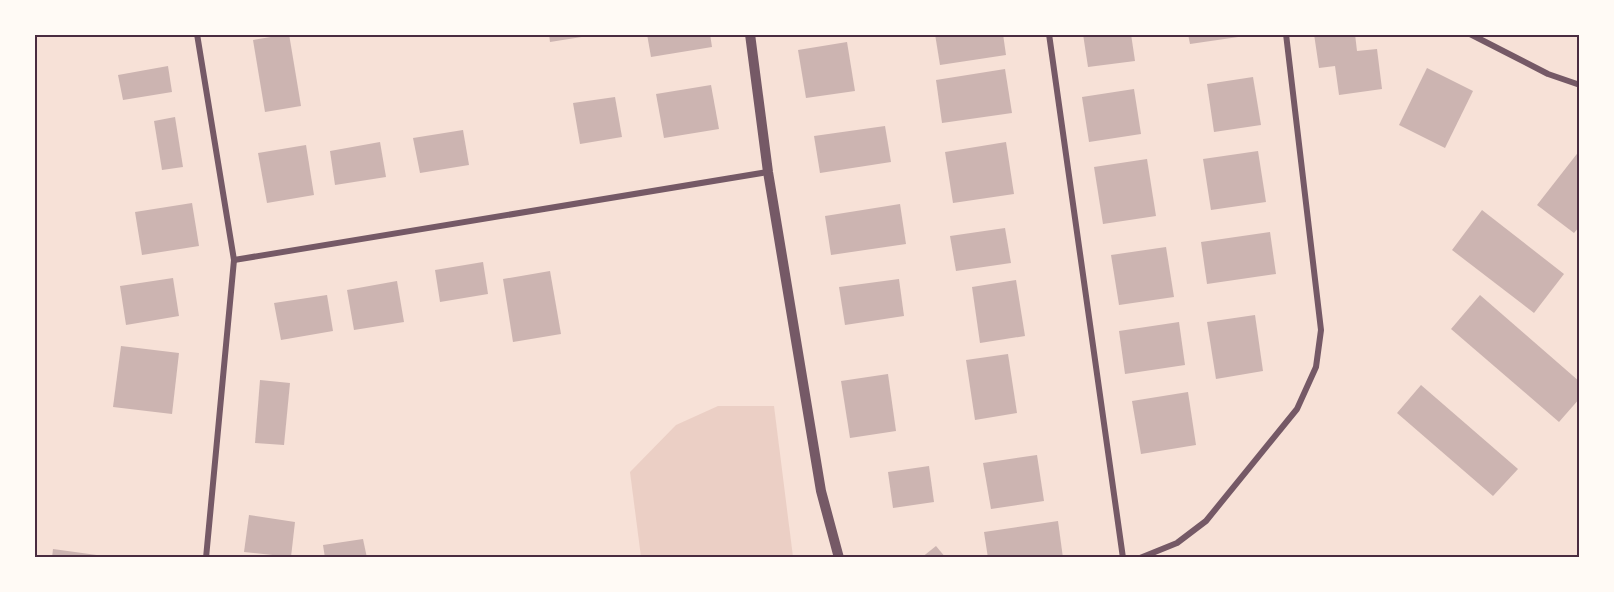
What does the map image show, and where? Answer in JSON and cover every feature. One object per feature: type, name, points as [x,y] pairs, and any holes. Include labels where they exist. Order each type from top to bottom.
[{"type":"street","points":[[197,34],[234,260],[206,558]]},
{"type":"street","points":[[750,34],[768,172],[821,491],[839,558]]},
{"type":"street","points":[[1049,34],[1123,558]]},
{"type":"street","points":[[1140,558],[1177,543],[1206,521],[1297,409],[1316,367],[1321,330],[1286,34]]},
{"type":"street","points":[[1470,34],[1548,74],[1580,85]]},
{"type":"street","points":[[234,260],[768,172]]},
{"type":"shaded area","points":[[718,406],[774,406],[793,557],[641,557],[630,472],[676,425]]},
{"type":"building","points":[[289,34],[301,106],[265,112],[253,40]]},
{"type":"building","points":[[549,34],[588,34],[588,36],[550,42]]},
{"type":"building","points":[[647,34],[710,34],[712,47],[651,57]]},
{"type":"building","points":[[935,34],[1003,34],[1006,55],[940,65]]},
{"type":"building","points":[[1083,34],[1131,34],[1135,61],[1088,67]]},
{"type":"building","points":[[1188,34],[1245,34],[1245,36],[1190,44]]},
{"type":"building","points":[[1314,34],[1355,34],[1357,51],[1377,49],[1382,89],[1339,95],[1335,66],[1319,68]]},
{"type":"building","points":[[847,42],[855,91],[806,98],[798,50]]},
{"type":"building","points":[[168,66],[172,92],[123,100],[118,75]]},
{"type":"building","points":[[1427,68],[1473,91],[1445,148],[1399,125]]},
{"type":"building","points":[[1005,69],[1012,113],[942,123],[936,80]]},
{"type":"building","points":[[1253,77],[1261,125],[1214,132],[1207,84]]},
{"type":"building","points":[[711,85],[719,129],[664,138],[656,94]]},
{"type":"building","points":[[1134,89],[1141,134],[1089,142],[1082,97]]},
{"type":"building","points":[[615,97],[622,137],[580,144],[573,103]]},
{"type":"building","points":[[175,117],[183,167],[162,170],[154,121]]},
{"type":"building","points":[[885,126],[891,162],[820,173],[814,136]]},
{"type":"building","points":[[463,130],[469,165],[420,173],[413,138]]},
{"type":"building","points":[[380,142],[386,177],[335,185],[330,151]]},
{"type":"building","points":[[1006,142],[1014,194],[953,203],[945,152]]},
{"type":"building","points":[[306,145],[314,195],[267,203],[258,153]]},
{"type":"building","points":[[1580,150],[1580,226],[1574,233],[1537,205]]},
{"type":"building","points":[[1258,151],[1266,202],[1211,210],[1203,159]]},
{"type":"building","points":[[1147,159],[1156,216],[1103,224],[1094,167]]},
{"type":"building","points":[[192,203],[199,246],[142,255],[135,212]]},
{"type":"building","points":[[900,204],[906,244],[831,255],[825,216]]},
{"type":"building","points":[[1482,210],[1564,274],[1534,313],[1452,250]]},
{"type":"building","points":[[1005,228],[1011,263],[956,271],[950,236]]},
{"type":"building","points":[[1270,232],[1276,274],[1207,284],[1201,242]]},
{"type":"building","points":[[1166,247],[1174,297],[1119,305],[1111,255]]},
{"type":"building","points":[[483,262],[488,294],[440,302],[435,270]]},
{"type":"building","points":[[550,271],[561,334],[513,342],[503,279]]},
{"type":"building","points":[[173,278],[179,316],[126,325],[120,286]]},
{"type":"building","points":[[899,279],[904,316],[845,325],[839,287]]},
{"type":"building","points":[[1016,280],[1025,336],[980,343],[972,287]]},
{"type":"building","points":[[397,281],[404,322],[354,330],[347,290]]},
{"type":"building","points":[[327,295],[333,331],[281,340],[274,303]]},
{"type":"building","points":[[1480,295],[1580,382],[1580,398],[1559,422],[1451,329]]},
{"type":"building","points":[[1255,315],[1263,371],[1216,379],[1207,322]]},
{"type":"building","points":[[1179,322],[1185,365],[1125,374],[1119,331]]},
{"type":"building","points":[[121,346],[179,353],[172,414],[113,407]]},
{"type":"building","points":[[1008,354],[1017,413],[975,420],[966,360]]},
{"type":"building","points":[[888,374],[896,431],[850,438],[841,381]]},
{"type":"building","points":[[260,380],[290,383],[284,445],[255,443]]},
{"type":"building","points":[[1421,385],[1518,469],[1493,496],[1397,413]]},
{"type":"building","points":[[1188,392],[1196,445],[1141,454],[1132,401]]},
{"type":"building","points":[[1037,455],[1044,501],[991,509],[983,463]]},
{"type":"building","points":[[929,466],[934,502],[893,508],[888,472]]},
{"type":"building","points":[[249,515],[295,522],[291,557],[244,552]]},
{"type":"building","points":[[1058,521],[1063,558],[988,558],[984,532]]},
{"type":"building","points":[[363,539],[367,558],[325,558],[323,545]]},
{"type":"building","points":[[936,546],[946,558],[921,558]]},
{"type":"building","points":[[53,549],[104,556],[104,558],[52,558]]}]
